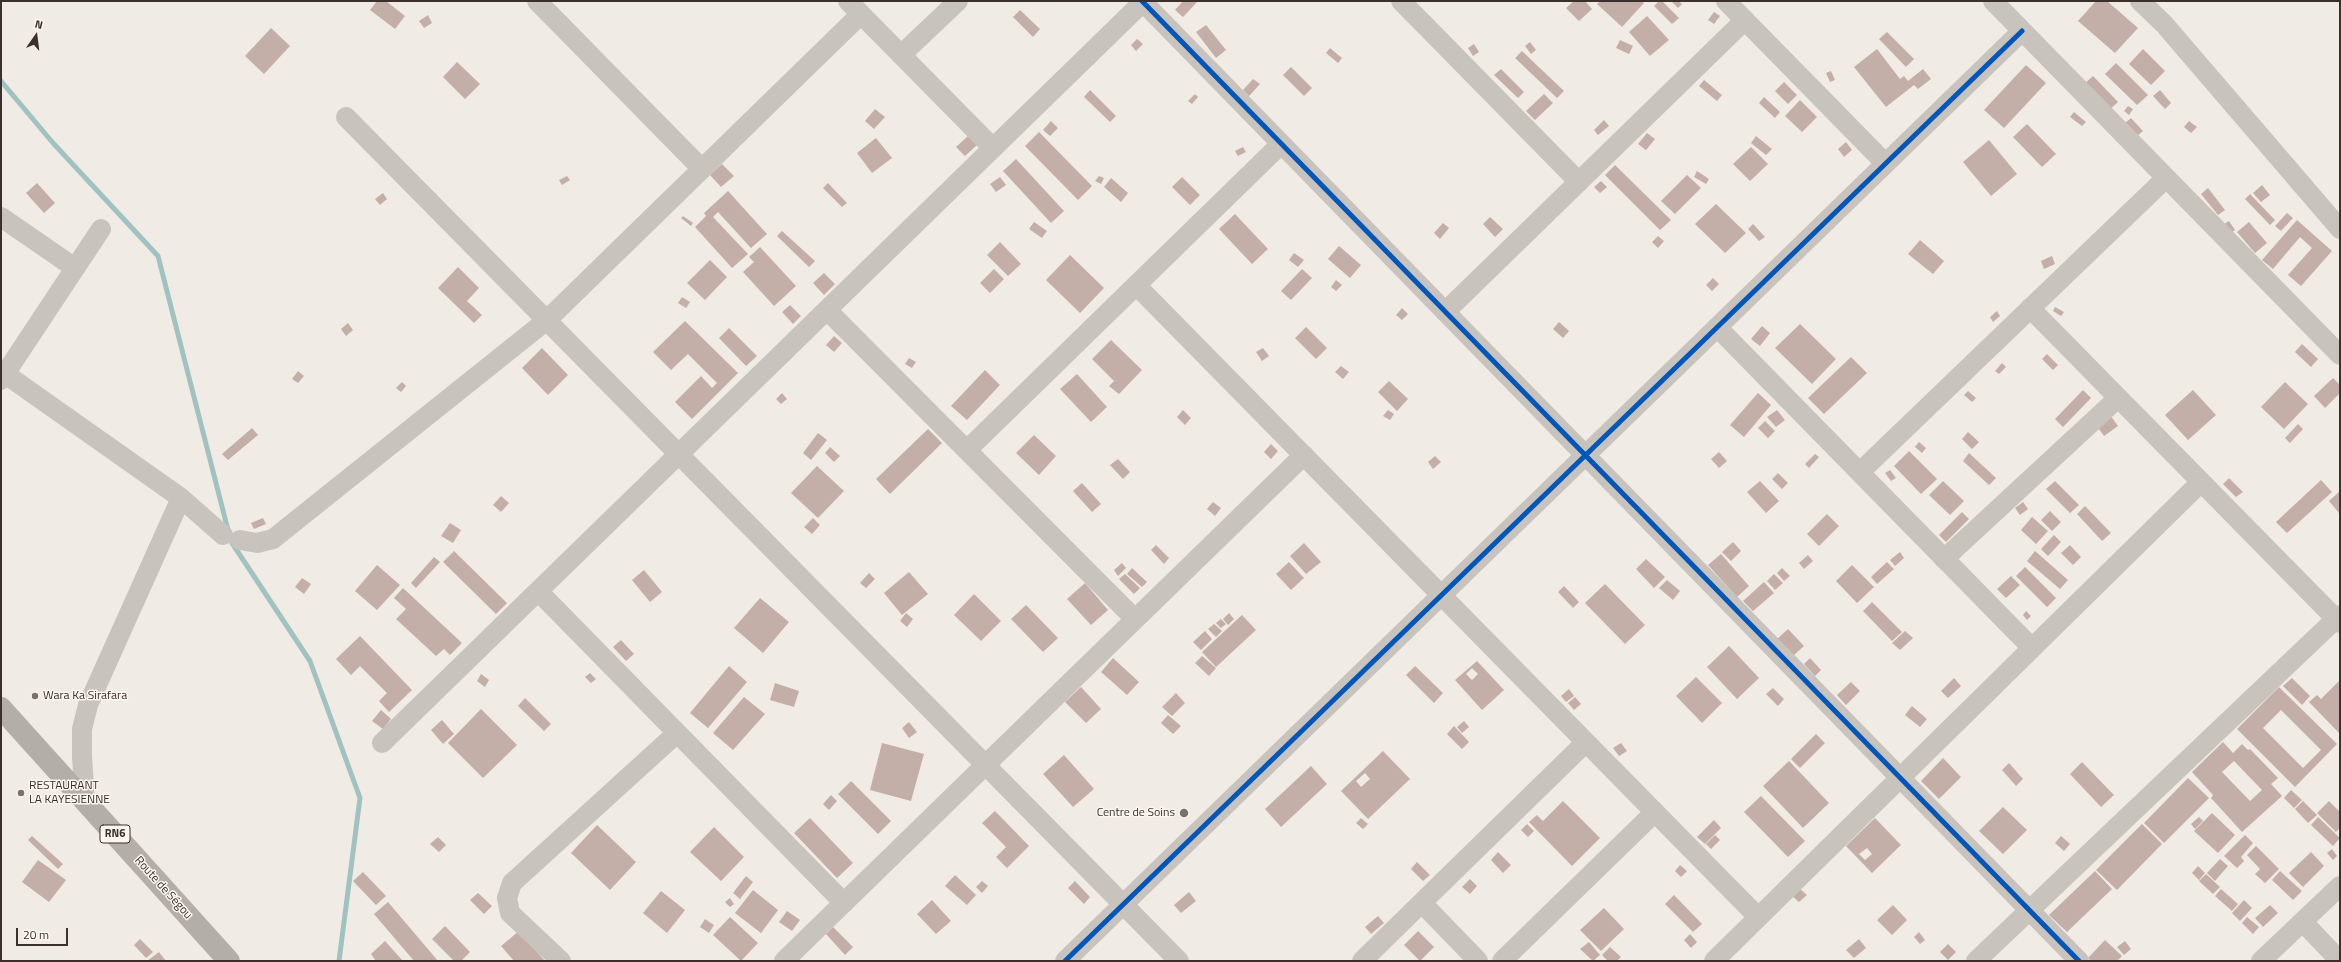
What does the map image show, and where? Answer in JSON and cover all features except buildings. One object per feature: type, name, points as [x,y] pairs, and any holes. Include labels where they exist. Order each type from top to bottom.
[{"type":"highway","name":"Route de Ségou","points":[[1,708],[229,961]]},
{"type":"street","points":[[537,1],[702,169]]},
{"type":"street","points":[[901,55],[958,1]]},
{"type":"street","points":[[382,743],[1143,1],[2079,961]]},
{"type":"street","points":[[1726,1],[1885,163]]},
{"type":"street","points":[[1993,1],[2340,355]]},
{"type":"street","points":[[2140,1],[2164,24],[2340,229]]},
{"type":"street","points":[[1411,4],[1579,182]]},
{"type":"street","points":[[101,229],[2,375],[181,498],[232,537],[257,543],[273,540],[547,320],[702,169],[854,8],[993,148]]},
{"type":"street","points":[[1445,312],[1745,20]]},
{"type":"street","points":[[1065,961],[2022,31]]},
{"type":"street","points":[[346,117],[1179,961]]},
{"type":"street","points":[[968,449],[1282,144]]},
{"type":"street","points":[[1860,472],[2166,178]]},
{"type":"street","points":[[1,217],[75,268]]},
{"type":"street","points":[[1136,285],[1758,917]]},
{"type":"street","points":[[1976,961],[2339,619],[2201,482],[2030,308]]},
{"type":"street","points":[[827,310],[968,449],[1135,619]]},
{"type":"street","points":[[1717,327],[2032,648]]},
{"type":"street","points":[[1944,559],[2118,398]]},
{"type":"street","points":[[784,961],[1304,455]]},
{"type":"street","points":[[1714,961],[2201,482]]},
{"type":"street","points":[[85,801],[82,729],[88,705],[181,498]]},
{"type":"street","points":[[538,592],[844,903]]},
{"type":"street","points":[[561,961],[510,913],[508,898],[512,883],[677,733]]},
{"type":"street","points":[[1362,961],[1586,742]]},
{"type":"street","points":[[1502,961],[1655,812]]},
{"type":"street","points":[[2260,961],[2340,886]]},
{"type":"street","points":[[1422,903],[1478,961]]},
{"type":"street","points":[[2302,922],[2340,961]]},
{"type":"waterway","points":[[1,81],[53,143],[158,256],[228,530]]},
{"type":"waterway","points":[[232,543],[310,661],[360,798],[339,961]]},
{"type":"cycle path","points":[[1142,1],[2079,961]]},
{"type":"cycle path","points":[[1065,961],[2022,31]]},
{"type":"place","name":"Wara Ka Sirafara","points":[[35,696]]},
{"type":"place","name":"RESTAURANT LA KAYESIENNE","points":[[21,793]]},
{"type":"place","name":"Centre de Soins","points":[[1184,813]]}]
